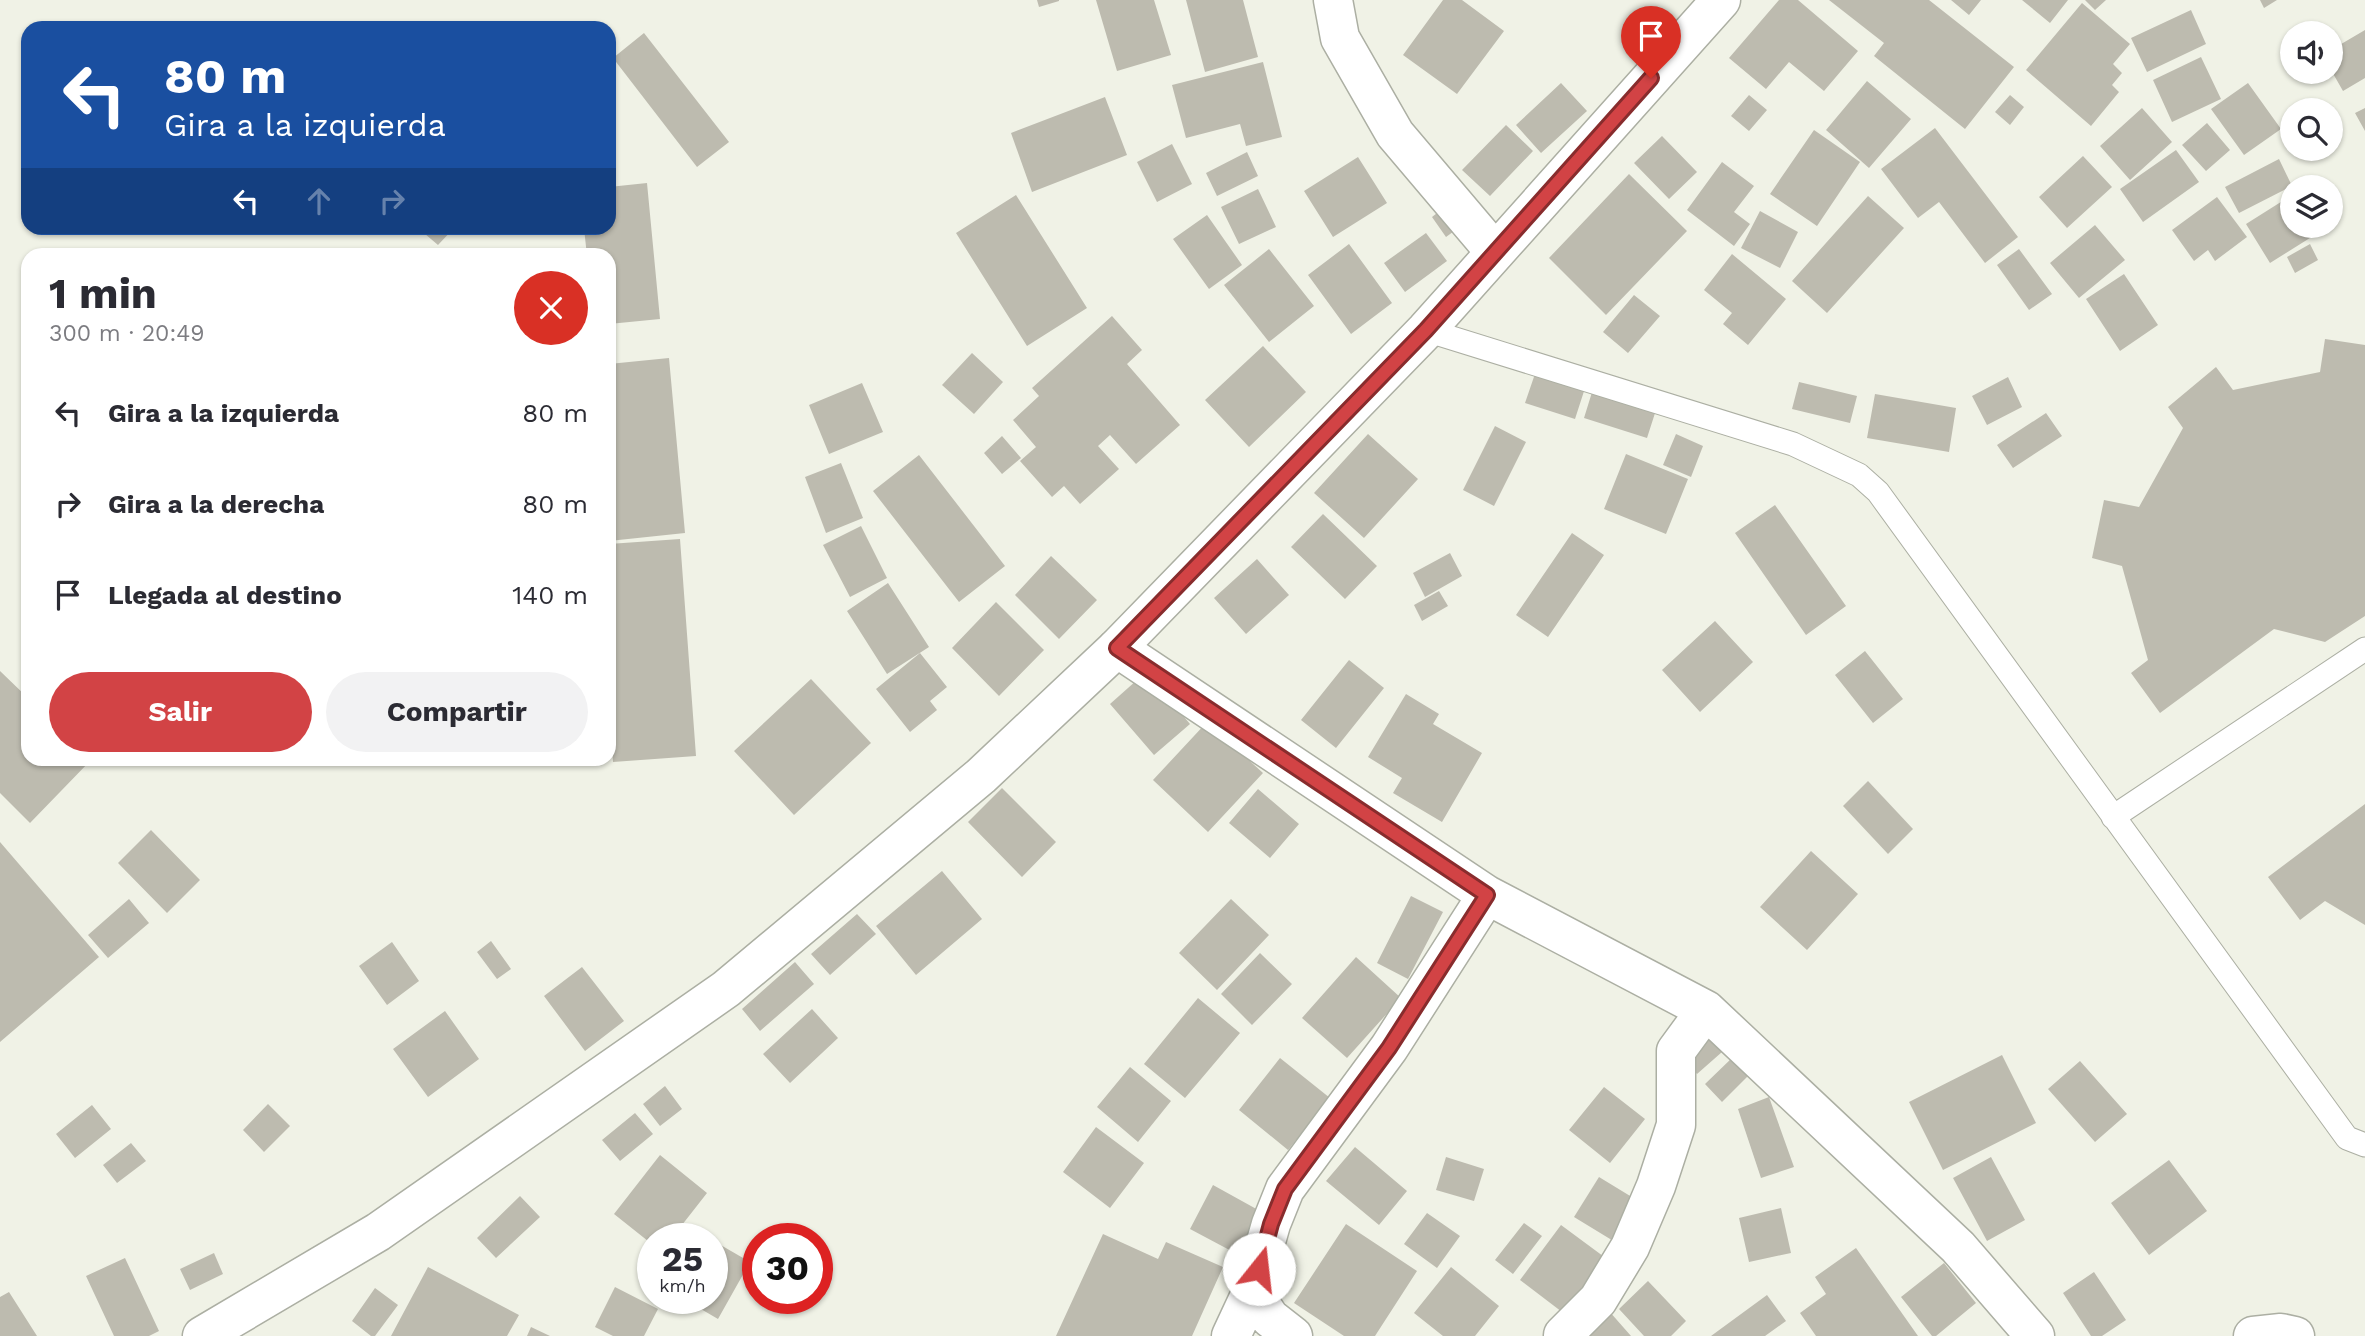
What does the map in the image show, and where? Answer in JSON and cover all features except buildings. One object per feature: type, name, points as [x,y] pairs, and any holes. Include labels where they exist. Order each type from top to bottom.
[{"type":"street","points":[[1333,0],[1340,38],[1395,134],[1495,252]]},
{"type":"street","points":[[202,1336],[379,1232],[726,989],[981,776],[1117,648],[1426,330],[1721,0]]},
{"type":"street","points":[[1117,648],[1487,895],[1706,1010],[1958,1247],[2035,1336]]},
{"type":"street","points":[[1231,1336],[1252,1291],[1271,1224],[1285,1189],[1389,1048],[1487,895]]},
{"type":"street","points":[[1563,1335],[1598,1300],[1630,1247],[1656,1186],[1676,1125],[1676,1051],[1706,1010]]},
{"type":"street","points":[[1252,1291],[1270,1318],[1293,1336]]},
{"type":"street","points":[[2253,1336],[2281,1333],[2295,1336]]},
{"type":"lane","points":[[1426,330],[1793,444],[1858,475],[1878,492],[2347,1138],[2365,1145]]},
{"type":"lane","points":[[2113,817],[2365,649]]},
{"type":"route","points":[[1259,1269],[1271,1224],[1285,1189],[1389,1048],[1487,895],[1117,648],[1426,330],[1651,78]]}]
